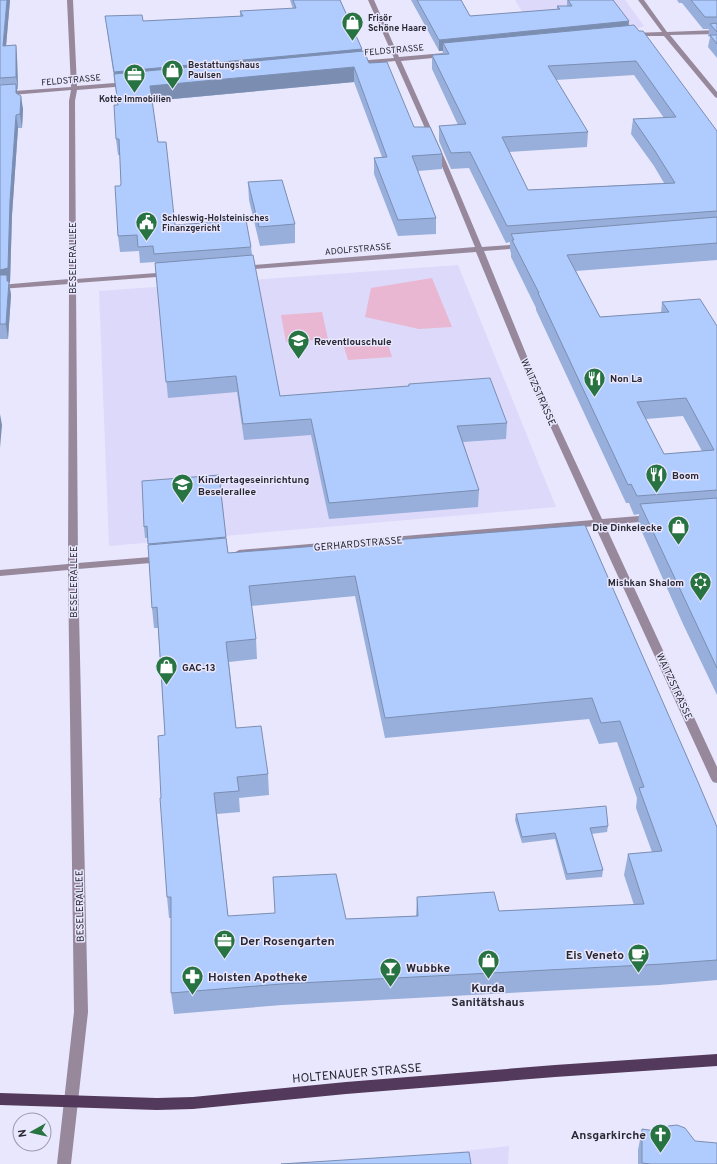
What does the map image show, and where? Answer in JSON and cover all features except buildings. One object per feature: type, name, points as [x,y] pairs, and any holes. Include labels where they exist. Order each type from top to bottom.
[{"type":"main road","name":"HOLTENAUER STRASSE","points":[[0,1099],[72,1100],[157,1104],[192,1103],[346,1088],[555,1071],[717,1060]]},
{"type":"street","name":"BESELERALLEE","points":[[64,1164],[81,1012],[72,567],[72,101],[74,89],[70,0]]},
{"type":"street","name":"WAITZSTRASSE","points":[[371,0],[444,164],[529,371],[717,779]]},
{"type":"street","points":[[641,0],[666,34],[717,96]]},
{"type":"street","points":[[625,36],[717,32]]},
{"type":"street","name":"FELDSTRASSE","points":[[351,63],[448,54]]},
{"type":"street","name":"FELDSTRASSE","points":[[0,94],[134,83]]},
{"type":"street","name":"ADOLFSTRASSE","points":[[234,269],[532,245]]},
{"type":"street","points":[[0,287],[177,273]]},
{"type":"street","name":"GERHARDSTRASSE","points":[[232,553],[662,517]]},
{"type":"street","points":[[0,573],[176,558]]},
{"type":"shaded area","points":[[515,0],[625,0],[644,26],[637,29],[524,15]]},
{"type":"shaded area","name":"Reventlouschule","points":[[458,265],[556,507],[109,546],[99,291]]},
{"type":"shaded area","points":[[432,278],[452,327],[419,329],[365,317],[371,288]]},
{"type":"shaded area","points":[[322,312],[328,339],[286,342],[281,315]]},
{"type":"shaded area","points":[[388,344],[392,357],[348,360],[344,347]]},
{"type":"shaded area","points":[[509,1146],[508,1164],[348,1164]]},
{"type":"place","name":"Frisör Schöne Haare","points":[[353,42]]},
{"type":"place","name":"Bestattungshaus Paulsen","points":[[173,90]]},
{"type":"place","name":"Kotte Immobilien","points":[[135,94]]},
{"type":"place","name":"Schleswig-Holsteinisches Finanzgericht","points":[[147,242]]},
{"type":"place","name":"Reventlouschule","points":[[299,360]]},
{"type":"place","name":"Non La","points":[[594,398]]},
{"type":"place","name":"Boom","points":[[657,494]]},
{"type":"place","name":"Kindertageseinrichtung Beselerallee","points":[[182,504]]},
{"type":"place","name":"Die Dinkelecke","points":[[678,546]]},
{"type":"place","name":"Mishkan Shalom","points":[[700,602]]},
{"type":"place","name":"GAC-13","points":[[167,686]]},
{"type":"place","name":"Der Rosengarten","points":[[224,960]]},
{"type":"place","name":"Eis Veneto","points":[[639,974]]},
{"type":"place","name":"Kurda Sanitätshaus","points":[[488,980]]},
{"type":"place","name":"Wubbke","points":[[391,988]]},
{"type":"place","name":"Holsten Apotheke","points":[[192,996]]},
{"type":"place","name":"Ansgarkirche","points":[[661,1154]]}]
